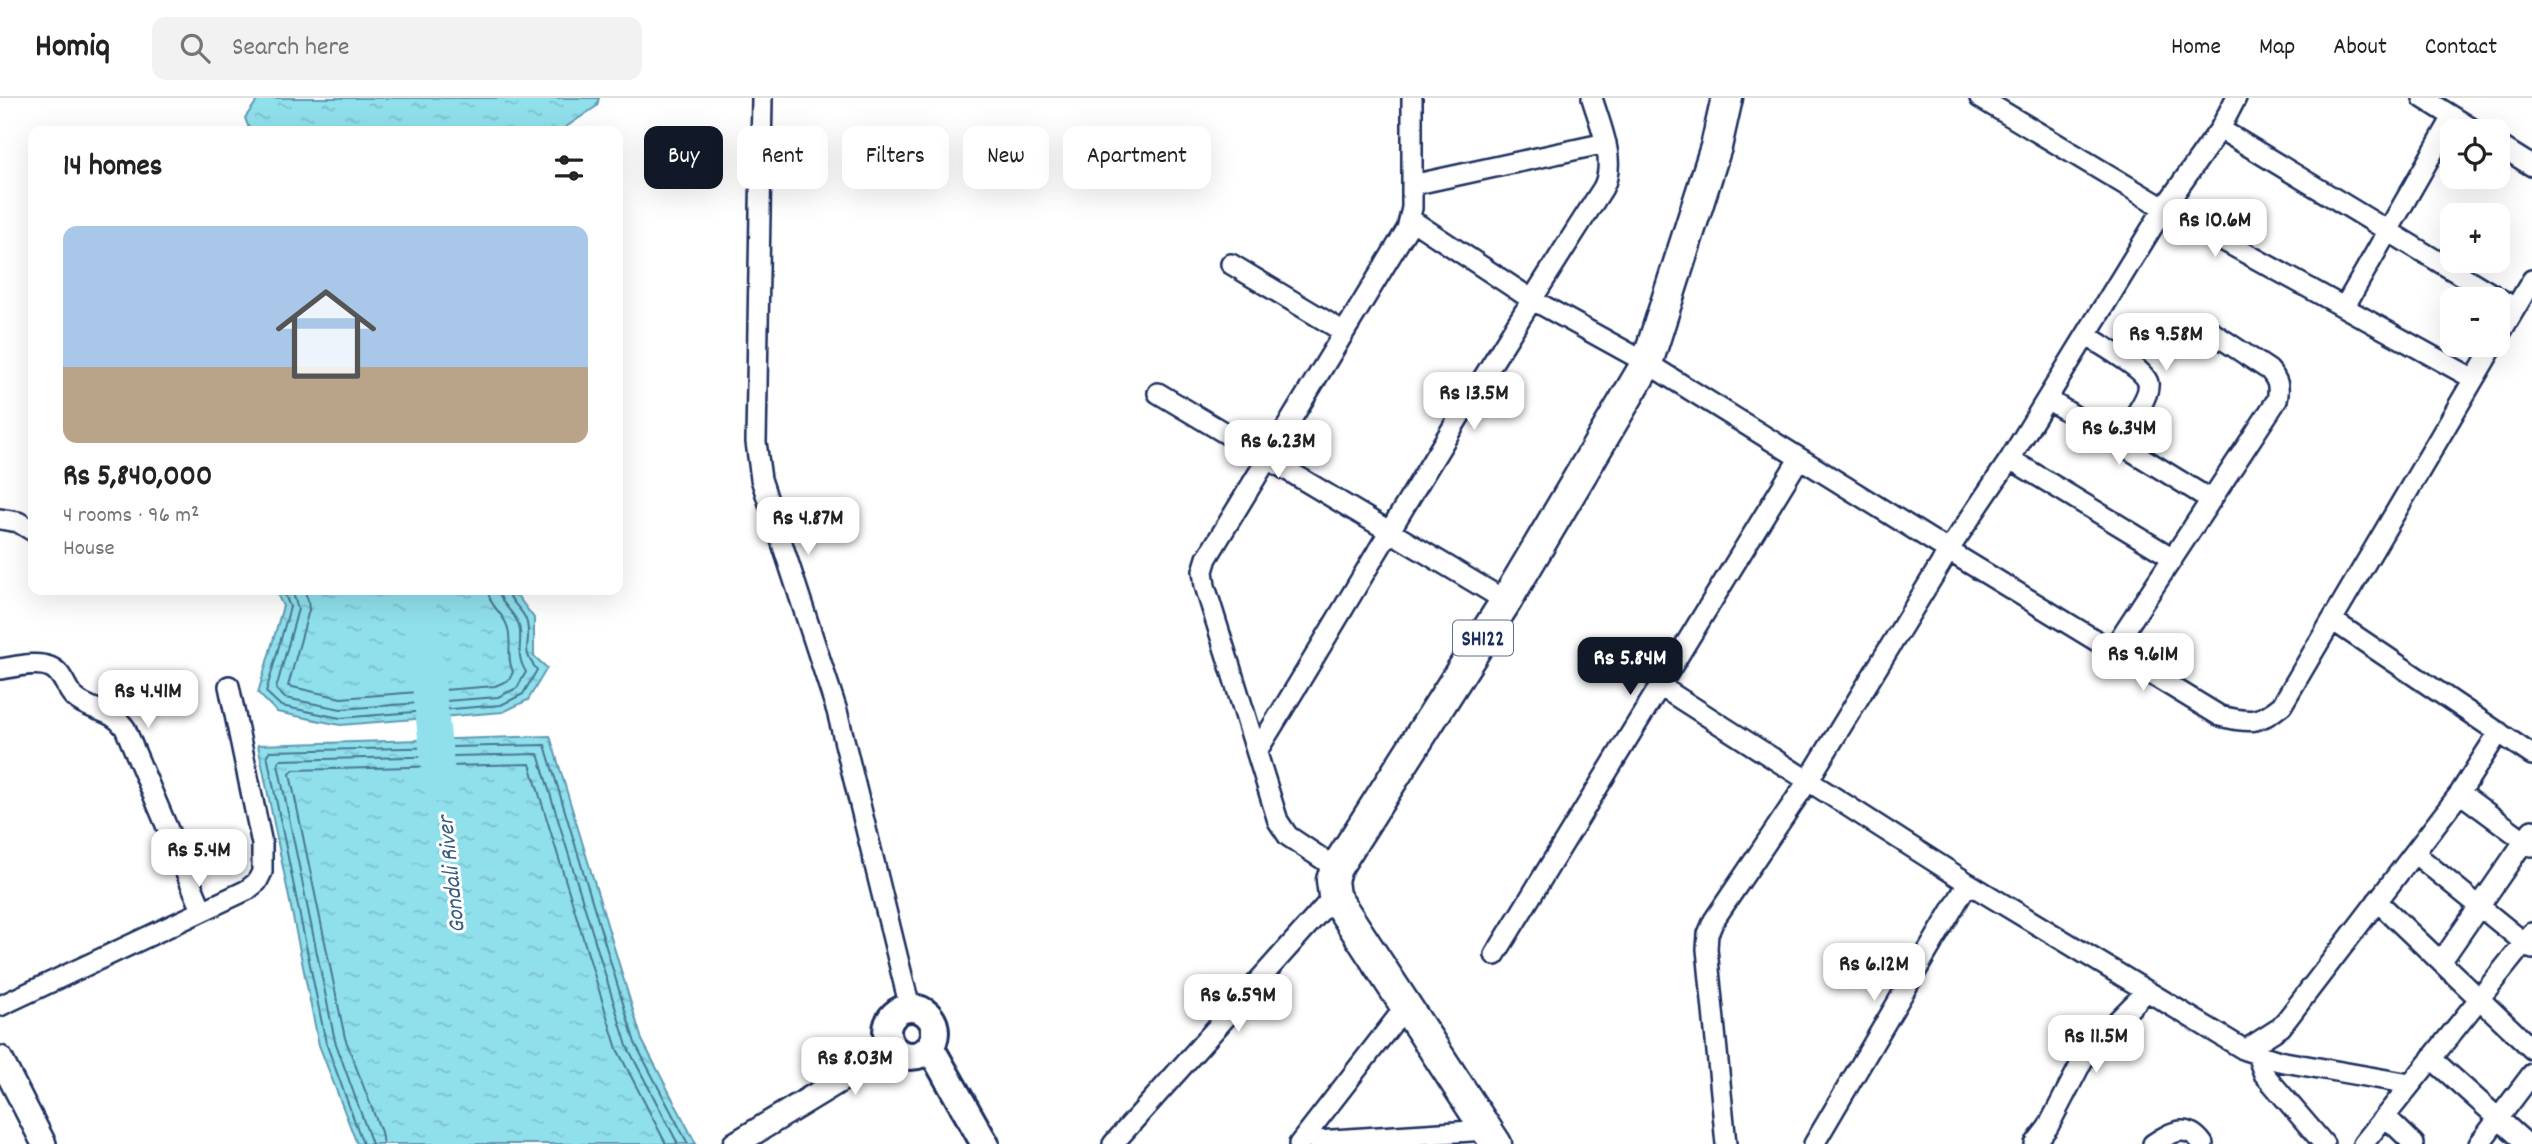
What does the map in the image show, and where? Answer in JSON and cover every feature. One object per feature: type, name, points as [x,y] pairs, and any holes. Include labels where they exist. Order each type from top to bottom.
[{"type":"main road","name":"SH122","points":[[1335,882],[1647,363],[1716,148],[1727,98]]},
{"type":"main road","points":[[1335,882],[1406,1006],[1491,1137]]},
{"type":"main road","points":[[910,1008],[924,1012],[934,1023],[935,1031],[930,1047],[923,1052],[907,1056],[893,1048],[887,1033],[891,1019],[902,1010],[910,1008]]},
{"type":"main road","points":[[930,1047],[985,1144]]},
{"type":"street","points":[[762,98],[757,442],[761,479],[828,680],[910,1008]]},
{"type":"street","points":[[1113,1144],[1335,882],[1288,836],[1278,821],[1205,586],[1203,571],[1207,558],[1410,219],[1412,98]]},
{"type":"street","points":[[1257,751],[1531,299],[1608,180],[1606,143],[1592,98]]},
{"type":"street","points":[[1980,98],[2164,208],[2474,379]]},
{"type":"street","points":[[1726,1144],[1707,949],[1708,934],[1714,920],[1808,781],[2164,208],[2220,129],[2236,98]]},
{"type":"street","points":[[2423,98],[2456,119]]},
{"type":"street","points":[[2345,306],[2453,117]]},
{"type":"street","points":[[2220,129],[2515,308]]},
{"type":"street","points":[[1412,185],[1606,143]]},
{"type":"street","points":[[2510,152],[2532,166]]},
{"type":"street","points":[[1410,219],[1531,299],[1647,363],[1799,459],[2221,716],[2245,722],[2266,719],[2282,705],[2487,357]]},
{"type":"street","points":[[1231,264],[1344,332]]},
{"type":"street","points":[[2510,317],[2532,280]]},
{"type":"street","points":[[2112,650],[2277,400],[2280,390],[2277,380],[2269,370],[2198,323]]},
{"type":"street","points":[[2086,335],[2142,372],[2148,383],[2146,396],[2117,442]]},
{"type":"street","points":[[1158,393],[1506,601]]},
{"type":"street","points":[[2047,399],[2211,500]]},
{"type":"street","points":[[1495,955],[1799,459]]},
{"type":"street","points":[[2010,459],[2173,558]]},
{"type":"street","points":[[0,519],[18,522],[28,528]]},
{"type":"street","points":[[2332,620],[2532,755]]},
{"type":"street","points":[[0,669],[39,665],[51,667],[60,674],[74,696],[84,704],[117,717],[125,728],[202,910]]},
{"type":"street","points":[[0,1006],[247,890],[257,882],[262,872],[262,844],[229,685]]},
{"type":"street","points":[[1660,686],[1968,883],[2251,1053],[2279,1062],[2410,1084]]},
{"type":"street","points":[[2251,1053],[2281,1027],[2460,793],[2499,732]]},
{"type":"street","points":[[2441,962],[2530,839],[2460,793]]},
{"type":"street","points":[[2362,1144],[2529,941],[2414,853]]},
{"type":"street","points":[[1814,1144],[1968,883]]},
{"type":"street","points":[[2377,901],[2532,1048]]},
{"type":"street","points":[[2035,1144],[2048,1128],[2088,1049],[2146,992]]},
{"type":"street","points":[[1312,1138],[1406,1006]]},
{"type":"street","points":[[735,1144],[893,1048]]},
{"type":"street","points":[[2251,1053],[2264,1074],[2324,1144]]},
{"type":"street","points":[[0,1058],[44,1144]]},
{"type":"street","points":[[2431,1058],[2527,1144]]},
{"type":"street","points":[[2479,1144],[2532,1074]]},
{"type":"street","points":[[2385,1116],[2414,1144]]},
{"type":"street","points":[[2153,1144],[2178,1131],[2196,1135],[2203,1144]]},
{"type":"street","points":[[1312,1138],[1491,1137]]},
{"type":"water","points":[[259,98],[599,98],[597,106],[567,126],[248,126],[245,118]]},
{"type":"water","points":[[278,595],[517,595],[534,618],[534,656],[547,668],[528,700],[503,712],[340,725],[277,712],[258,693],[283,606]]},
{"type":"water","points":[[550,736],[642,1040],[696,1144],[357,1144],[319,1045],[258,745]]},
{"type":"waterway","name":"Gondali River","points":[[419,595],[440,786]]}]
